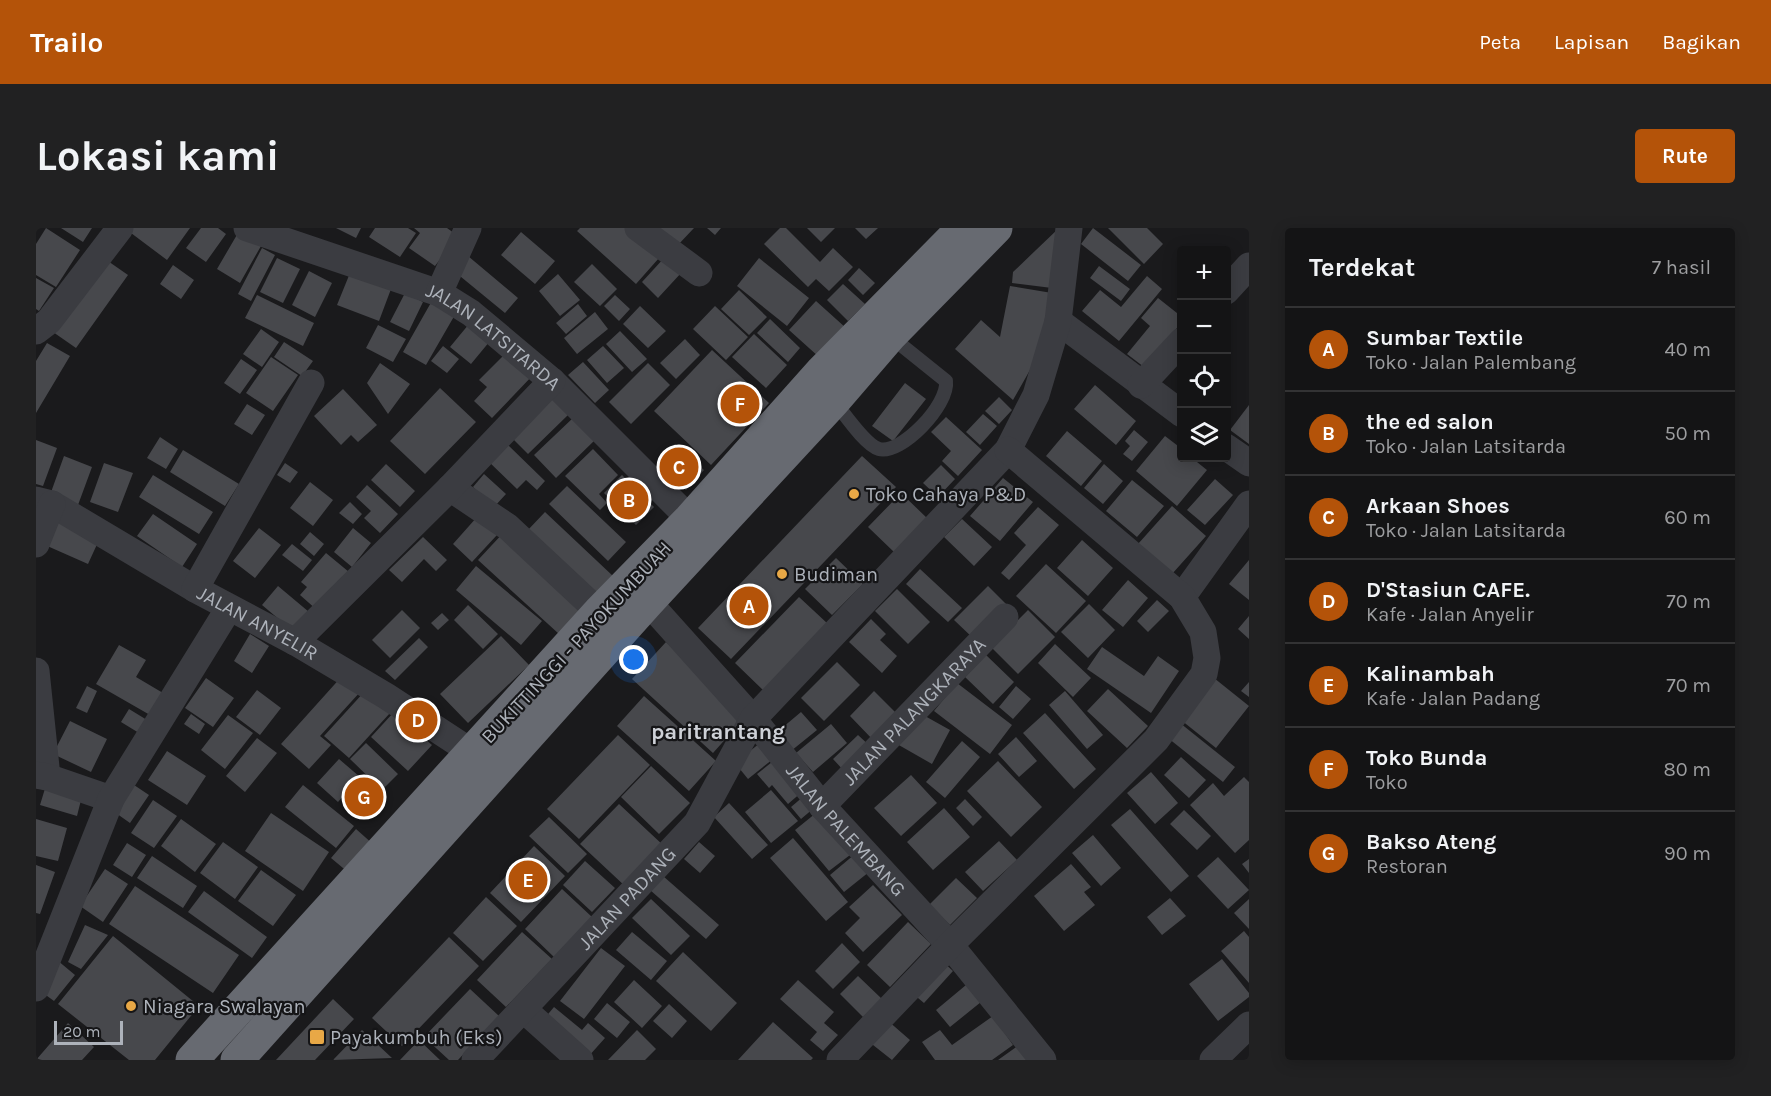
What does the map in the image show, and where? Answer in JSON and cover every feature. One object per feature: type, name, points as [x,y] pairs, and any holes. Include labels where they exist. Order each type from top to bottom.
[{"type":"highway","name":"BUKITTINGGI - PAYOKUMBUAH","points":[[237,1060],[425,830],[473,753],[599,612],[879,328],[963,228]]},
{"type":"highway","name":"BUKITTINGGI - PAYOKUMBUAH","points":[[192,1060],[425,830],[648,602],[834,401],[879,328],[996,228]]},
{"type":"street","points":[[36,331],[49,321],[120,228]]},
{"type":"street","points":[[439,293],[468,228]]},
{"type":"street","points":[[638,228],[699,273]]},
{"type":"street","name":"JALAN PADANG","points":[[475,1060],[697,823],[753,720],[1008,450],[1036,395],[1058,321],[1069,228]]},
{"type":"street","name":"JALAN LATSITARDA","points":[[252,229],[439,293],[471,313],[552,381],[690,519]]},
{"type":"street","points":[[1231,286],[1249,266]]},
{"type":"street","points":[[1058,321],[1177,410]]},
{"type":"street","points":[[1141,385],[1177,346]]},
{"type":"street","points":[[295,642],[450,488],[552,381]]},
{"type":"street","points":[[195,589],[311,383]]},
{"type":"street","points":[[840,1060],[950,945],[1156,740],[1204,674],[1207,658],[1203,632],[1182,597],[1008,450]]},
{"type":"street","points":[[1231,450],[1249,463]]},
{"type":"street","points":[[450,488],[508,527],[599,612]]},
{"type":"street","points":[[36,544],[44,502]]},
{"type":"street","name":"JALAN ANYELIR","points":[[44,502],[229,608],[295,642],[386,696],[473,753]]},
{"type":"street","points":[[1182,597],[1249,504]]},
{"type":"street","name":"JALAN PALEMBANG","points":[[648,602],[753,720],[822,806],[950,945],[1043,1060]]},
{"type":"street","points":[[36,988],[111,799],[229,608]]},
{"type":"street","name":"JALAN PALANGKARAYA","points":[[822,806],[1005,617]]},
{"type":"street","points":[[36,671],[42,776],[111,799]]},
{"type":"street","points":[[523,1009],[580,1060]]},
{"type":"street","points":[[1213,1060],[1245,1039]]},
{"type":"lane","points":[[834,401],[871,444],[887,450],[897,446],[939,408],[946,394],[946,381],[879,328]]},
{"type":"building","points":[[46,228],[80,250],[56,287],[36,275],[36,244]]},
{"type":"building","points":[[61,228],[92,228],[83,242]]},
{"type":"building","points":[[129,228],[190,228],[167,260],[127,230]]},
{"type":"building","points":[[201,228],[218,228],[226,234],[206,262],[186,248]]},
{"type":"building","points":[[336,228],[361,228],[356,238]]},
{"type":"building","points":[[375,228],[408,228],[416,233],[400,257],[369,237]]},
{"type":"building","points":[[414,228],[447,228],[458,236],[435,266],[409,248],[420,233]]},
{"type":"building","points":[[580,228],[625,228],[659,258],[636,284],[577,231]]},
{"type":"building","points":[[658,228],[694,228],[677,246]]},
{"type":"building","points":[[707,228],[721,228],[715,235]]},
{"type":"building","points":[[780,228],[786,228],[820,262],[833,248],[853,267],[829,291],[816,279],[808,287],[764,244]]},
{"type":"building","points":[[807,228],[835,228],[821,242]]},
{"type":"building","points":[[855,228],[878,228],[866,239]]},
{"type":"building","points":[[1059,228],[1052,288],[1012,283],[1013,272]]},
{"type":"building","points":[[1093,228],[1141,265],[1128,281],[1081,244]]},
{"type":"building","points":[[1108,228],[1147,228],[1163,244],[1144,264]]},
{"type":"building","points":[[521,232],[555,261],[535,284],[501,255]]},
{"type":"building","points":[[238,233],[261,246],[240,283],[217,269]]},
{"type":"building","points":[[262,248],[275,255],[251,301],[238,294]]},
{"type":"building","points":[[468,256],[518,298],[505,313],[455,272]]},
{"type":"building","points":[[665,257],[682,272],[658,298],[642,282]]},
{"type":"building","points":[[277,258],[300,269],[283,303],[260,292]]},
{"type":"building","points":[[759,258],[809,298],[787,326],[737,286]]},
{"type":"building","points":[[105,259],[128,275],[76,348],[53,332]]},
{"type":"building","points":[[592,264],[617,289],[600,306],[574,282]]},
{"type":"building","points":[[173,265],[194,280],[181,299],[160,284]]},
{"type":"building","points":[[1099,266],[1130,289],[1121,301],[1090,278]]},
{"type":"building","points":[[859,268],[875,283],[863,295],[848,280]]},
{"type":"building","points":[[309,271],[332,283],[315,317],[292,305]]},
{"type":"building","points":[[350,273],[391,289],[379,321],[337,305]]},
{"type":"building","points":[[558,274],[580,300],[560,316],[539,291]]},
{"type":"building","points":[[1147,276],[1162,289],[1119,341],[1082,311],[1100,290],[1121,307]]},
{"type":"building","points":[[36,278],[54,288],[39,311],[36,309]]},
{"type":"building","points":[[843,284],[865,304],[848,321],[827,300]]},
{"type":"building","points":[[1010,286],[1052,293],[1043,347],[1013,400],[955,349],[981,320],[1000,337]]},
{"type":"building","points":[[739,290],[767,317],[749,335],[721,309]]},
{"type":"building","points":[[405,293],[423,302],[409,331],[390,322]]},
{"type":"building","points":[[257,295],[314,323],[303,346],[245,318]]},
{"type":"building","points":[[615,295],[630,309],[619,321],[604,306]]},
{"type":"building","points":[[1158,298],[1177,313],[1177,328],[1144,367],[1127,354],[1150,326],[1141,318]]},
{"type":"building","points":[[433,299],[456,313],[426,365],[403,352]]},
{"type":"building","points":[[816,301],[846,328],[819,357],[789,330]]},
{"type":"building","points":[[578,304],[587,316],[566,334],[556,323]]},
{"type":"building","points":[[640,306],[666,331],[648,348],[623,324]]},
{"type":"building","points":[[715,306],[748,337],[726,360],[693,329]]},
{"type":"building","points":[[595,312],[608,329],[577,354],[564,338]]},
{"type":"building","points":[[770,319],[800,348],[788,362],[757,333]]},
{"type":"building","points":[[469,324],[490,341],[471,364],[450,347]]},
{"type":"building","points":[[378,325],[406,339],[393,362],[366,348]]},
{"type":"building","points":[[261,329],[279,342],[262,367],[243,354]]},
{"type":"building","points":[[620,331],[647,359],[632,372],[606,344]]},
{"type":"building","points":[[754,334],[787,365],[766,388],[732,357]]},
{"type":"building","points":[[685,339],[700,355],[676,379],[660,363]]},
{"type":"building","points":[[284,342],[313,361],[302,376],[274,357]]},
{"type":"building","points":[[47,343],[70,356],[36,413],[36,361]]},
{"type":"building","points":[[443,346],[459,359],[447,373],[431,361]]},
{"type":"building","points":[[603,346],[624,368],[607,383],[587,360]]},
{"type":"building","points":[[509,350],[534,374],[492,418],[474,401],[487,387],[479,380]]},
{"type":"building","points":[[712,350],[769,403],[711,465],[654,411]]},
{"type":"building","points":[[271,357],[298,375],[273,411],[246,393]]},
{"type":"building","points":[[241,359],[257,370],[240,394],[224,383]]},
{"type":"building","points":[[583,362],[609,390],[595,403],[568,375]]},
{"type":"building","points":[[380,363],[410,384],[388,414],[367,383]]},
{"type":"building","points":[[648,363],[670,385],[631,424],[609,402]]},
{"type":"building","points":[[905,383],[926,399],[893,441],[872,426]]},
{"type":"building","points":[[1095,385],[1136,421],[1116,445],[1074,409]]},
{"type":"building","points":[[440,388],[476,422],[425,474],[390,441]]},
{"type":"building","points":[[343,389],[377,425],[358,442],[351,435],[341,445],[314,416]]},
{"type":"building","points":[[546,393],[568,415],[528,454],[506,432]]},
{"type":"building","points":[[999,397],[1012,410],[999,424],[985,411]]},
{"type":"building","points":[[247,404],[265,415],[252,435],[234,424]]},
{"type":"building","points":[[1249,405],[1249,444],[1231,429]]},
{"type":"building","points":[[983,414],[997,426],[980,445],[966,432]]},
{"type":"building","points":[[574,417],[596,439],[556,478],[534,455]]},
{"type":"building","points":[[946,417],[982,450],[958,476],[942,461],[951,451],[931,432]]},
{"type":"building","points":[[1134,430],[1148,442],[1132,461],[1123,454],[1130,446],[1125,441]]},
{"type":"building","points":[[1067,431],[1102,461],[1081,486],[1046,456]]},
{"type":"building","points":[[1165,436],[1177,445],[1177,462],[1197,462],[1207,470],[1177,506],[1136,471]]},
{"type":"building","points":[[160,437],[178,449],[166,469],[147,458]]},
{"type":"building","points":[[36,440],[57,448],[43,486],[36,484]]},
{"type":"building","points":[[505,442],[545,481],[537,490],[526,480],[517,489],[487,460]]},
{"type":"building","points":[[675,444],[704,470],[686,490],[657,464]]},
{"type":"building","points":[[593,449],[618,475],[599,494],[607,503],[600,510],[565,476]]},
{"type":"building","points":[[183,450],[239,484],[225,506],[170,472]]},
{"type":"building","points":[[64,456],[92,467],[78,505],[50,495]]},
{"type":"building","points":[[862,456],[896,487],[731,659],[698,628]]},
{"type":"building","points":[[104,463],[133,473],[118,512],[90,502]]},
{"type":"building","points":[[285,463],[298,472],[290,483],[277,475]]},
{"type":"building","points":[[386,464],[415,491],[400,507],[371,480]]},
{"type":"building","points":[[1104,464],[1123,481],[1103,504],[1084,488]]},
{"type":"building","points":[[941,465],[955,479],[938,497],[923,483]]},
{"type":"building","points":[[484,474],[506,494],[494,507],[473,487]]},
{"type":"building","points":[[153,475],[213,512],[199,534],[139,497]]},
{"type":"building","points":[[622,475],[654,507],[636,525],[604,493]]},
{"type":"building","points":[[1003,478],[1033,502],[1000,541],[970,516]]},
{"type":"building","points":[[1215,479],[1233,495],[1205,525],[1187,510]]},
{"type":"building","points":[[1132,480],[1164,506],[1137,537],[1106,511]]},
{"type":"building","points":[[310,482],[333,500],[313,526],[290,508]]},
{"type":"building","points":[[367,485],[398,514],[380,533],[364,518],[371,511],[356,497]]},
{"type":"building","points":[[567,486],[626,542],[608,561],[549,504]]},
{"type":"building","points":[[901,493],[928,519],[894,552],[868,527]]},
{"type":"building","points":[[350,502],[362,514],[353,524],[339,513]]},
{"type":"building","points":[[1172,506],[1206,536],[1172,574],[1138,544]]},
{"type":"building","points":[[1038,507],[1059,525],[1009,580],[1001,573],[1026,545],[1014,533]]},
{"type":"building","points":[[545,512],[614,577],[596,597],[527,531]]},
{"type":"building","points":[[153,514],[197,544],[182,567],[137,536]]},
{"type":"building","points":[[477,517],[497,535],[472,562],[453,544]]},
{"type":"building","points":[[962,519],[992,547],[974,566],[944,537]]},
{"type":"building","points":[[55,521],[99,540],[88,564],[45,545]]},
{"type":"building","points":[[259,528],[281,545],[255,578],[233,561]]},
{"type":"building","points":[[353,528],[371,543],[352,567],[334,552]]},
{"type":"building","points":[[505,531],[586,606],[559,634],[478,560]]},
{"type":"building","points":[[310,532],[324,544],[314,556],[300,544]]},
{"type":"building","points":[[423,537],[447,560],[436,571],[424,559],[402,582],[389,570]]},
{"type":"building","points":[[1082,540],[1113,568],[1088,596],[1057,568]]},
{"type":"building","points":[[292,544],[312,560],[303,571],[282,555]]},
{"type":"building","points":[[326,553],[349,572],[317,610],[300,595],[307,587],[301,582]]},
{"type":"building","points":[[836,558],[863,584],[832,615],[805,589]]},
{"type":"building","points":[[1249,560],[1249,600],[1229,584]]},
{"type":"building","points":[[1046,564],[1086,601],[1056,633],[1016,596]]},
{"type":"building","points":[[476,566],[542,621],[521,645],[456,590]]},
{"type":"building","points":[[920,569],[962,608],[948,622],[906,584]]},
{"type":"building","points":[[1128,580],[1148,598],[1123,627],[1102,610]]},
{"type":"building","points":[[278,586],[309,612],[293,631],[262,605]]},
{"type":"building","points":[[988,586],[1007,605],[974,639],[954,620]]},
{"type":"building","points":[[897,589],[930,622],[908,644],[875,611]]},
{"type":"building","points":[[799,597],[828,624],[764,691],[735,663]]},
{"type":"building","points":[[1157,600],[1169,611],[1148,632],[1137,621]]},
{"type":"building","points":[[1089,604],[1115,630],[1088,658],[1061,632]]},
{"type":"building","points":[[468,605],[498,634],[483,649],[454,620]]},
{"type":"building","points":[[402,610],[420,628],[390,658],[372,640]]},
{"type":"building","points":[[1028,610],[1055,637],[1018,674],[991,647]]},
{"type":"building","points":[[442,613],[449,620],[438,630],[431,623]]},
{"type":"building","points":[[1249,616],[1249,639],[1238,629]]},
{"type":"building","points":[[871,619],[886,634],[880,640],[897,656],[882,673],[849,642]]},
{"type":"building","points":[[250,634],[269,646],[252,673],[234,661]]},
{"type":"building","points":[[501,636],[529,665],[468,723],[440,694]]},
{"type":"building","points":[[419,638],[428,647],[395,680],[385,671]]},
{"type":"building","points":[[666,642],[746,716],[713,753],[632,679]]},
{"type":"building","points":[[1055,644],[1091,678],[1073,697],[1038,663]]},
{"type":"building","points":[[119,645],[146,660],[136,677],[163,693],[150,715],[96,684]]},
{"type":"building","points":[[1102,647],[1144,676],[1158,656],[1179,671],[1151,713],[1087,669]]},
{"type":"building","points":[[986,655],[1014,682],[993,704],[965,677]]},
{"type":"building","points":[[837,662],[860,685],[824,721],[801,698]]},
{"type":"building","points":[[343,675],[361,691],[320,736],[331,745],[309,769],[281,744]]},
{"type":"building","points":[[206,678],[234,698],[213,727],[185,708]]},
{"type":"building","points":[[1214,678],[1249,706],[1216,748],[1181,720]]},
{"type":"building","points":[[1249,682],[1249,697],[1241,691]]},
{"type":"building","points":[[957,683],[1012,725],[990,754],[934,711]]},
{"type":"building","points":[[87,686],[97,691],[87,713],[76,708]]},
{"type":"building","points":[[1016,686],[1031,699],[1013,719],[999,707]]},
{"type":"building","points":[[1108,689],[1148,726],[1127,748],[1087,711]]},
{"type":"building","points":[[257,690],[281,708],[260,735],[236,717]]},
{"type":"building","points":[[365,691],[390,713],[349,758],[324,736]]},
{"type":"building","points":[[874,691],[900,717],[875,742],[850,716]]},
{"type":"building","points":[[1065,691],[1103,735],[1087,749],[1049,705]]},
{"type":"building","points":[[644,696],[716,761],[689,791],[617,726]]},
{"type":"building","points":[[129,709],[147,720],[139,733],[121,722]]},
{"type":"building","points":[[916,711],[950,730],[932,764],[897,744]]},
{"type":"building","points":[[394,712],[432,745],[408,771],[371,737]]},
{"type":"building","points":[[801,712],[817,730],[791,751],[776,733]]},
{"type":"building","points":[[1045,713],[1096,769],[1074,789],[1023,733]]},
{"type":"building","points":[[191,714],[205,724],[199,734],[184,724]]},
{"type":"building","points":[[228,715],[253,733],[225,769],[201,750]]},
{"type":"building","points":[[70,721],[107,739],[91,772],[53,754]]},
{"type":"building","points":[[1180,723],[1235,767],[1223,782],[1168,738]]},
{"type":"building","points":[[831,724],[847,743],[813,772],[796,753]]},
{"type":"building","points":[[618,735],[650,765],[579,839],[547,809]]},
{"type":"building","points":[[858,735],[871,747],[845,772],[833,759]]},
{"type":"building","points":[[1016,737],[1037,761],[1019,777],[998,754]]},
{"type":"building","points":[[257,738],[277,753],[245,792],[226,776]]},
{"type":"building","points":[[962,741],[980,757],[945,798],[926,782]]},
{"type":"building","points":[[366,743],[398,774],[382,790],[350,759]]},
{"type":"building","points":[[760,743],[773,759],[748,779],[735,763]]},
{"type":"building","points":[[167,751],[206,776],[187,805],[148,780]]},
{"type":"building","points":[[1181,757],[1206,780],[1189,798],[1164,775]]},
{"type":"building","points":[[777,758],[803,791],[788,804],[772,785],[769,788],[757,774]]},
{"type":"building","points":[[339,759],[360,777],[338,802],[317,783]]},
{"type":"building","points":[[998,761],[1042,807],[1011,837],[967,791]]},
{"type":"building","points":[[651,766],[690,803],[659,834],[621,797]]},
{"type":"building","points":[[1151,772],[1178,803],[1155,824],[1127,793]]},
{"type":"building","points":[[911,775],[937,803],[901,836],[874,808]]},
{"type":"building","points":[[1244,777],[1249,782],[1249,840],[1235,853],[1190,805],[1213,783],[1224,796]]},
{"type":"building","points":[[365,778],[384,796],[364,817],[345,799]]},
{"type":"building","points":[[47,782],[83,792],[77,816],[40,805]]},
{"type":"building","points":[[131,783],[149,795],[130,823],[113,811]]},
{"type":"building","points":[[303,785],[354,826],[336,848],[285,807]]},
{"type":"building","points":[[771,790],[798,821],[771,843],[745,812]]},
{"type":"building","points":[[804,796],[814,808],[801,819],[791,807]]},
{"type":"building","points":[[965,799],[982,817],[973,826],[956,808]]},
{"type":"building","points":[[153,800],[177,816],[154,848],[131,833]]},
{"type":"building","points":[[729,803],[768,845],[752,859],[714,817]]},
{"type":"building","points":[[619,804],[664,846],[626,887],[580,844]]},
{"type":"building","points":[[944,808],[970,837],[933,870],[907,842]]},
{"type":"building","points":[[1130,809],[1189,876],[1171,892],[1111,825]]},
{"type":"building","points":[[1184,810],[1211,836],[1197,850],[1170,824]]},
{"type":"building","points":[[271,813],[329,852],[303,891],[245,851]]},
{"type":"building","points":[[816,813],[850,855],[829,871],[795,830]]},
{"type":"building","points":[[549,817],[587,854],[568,873],[529,836]]},
{"type":"building","points":[[36,819],[67,828],[58,861],[36,856]]},
{"type":"building","points":[[181,819],[216,844],[195,872],[161,846]]},
{"type":"building","points":[[356,829],[374,845],[349,873],[331,858]]},
{"type":"building","points":[[1093,835],[1121,868],[1101,886],[1072,853]]},
{"type":"building","points":[[793,838],[848,902],[826,921],[770,858]]},
{"type":"building","points":[[999,841],[1017,860],[983,891],[965,872]]},
{"type":"building","points":[[223,842],[258,867],[235,899],[200,873]]},
{"type":"building","points":[[699,842],[715,856],[700,873],[684,859]]},
{"type":"building","points":[[127,843],[146,855],[132,877],[113,865]]},
{"type":"building","points":[[534,846],[565,876],[521,922],[490,893]]},
{"type":"building","points":[[855,854],[869,872],[844,892],[830,875]]},
{"type":"building","points":[[152,856],[197,886],[183,908],[137,878]]},
{"type":"building","points":[[1218,857],[1249,890],[1228,909],[1197,876]]},
{"type":"building","points":[[1249,859],[1249,873],[1242,864]]},
{"type":"building","points":[[585,861],[615,888],[592,912],[563,885]]},
{"type":"building","points":[[1071,864],[1091,887],[1084,892],[1095,905],[1064,931],[1034,896]]},
{"type":"building","points":[[36,865],[55,872],[40,914],[36,913]]},
{"type":"building","points":[[105,869],[128,884],[103,922],[80,906]]},
{"type":"building","points":[[261,870],[296,895],[273,926],[238,901]]},
{"type":"building","points":[[663,876],[719,925],[706,939],[650,890]]},
{"type":"building","points":[[956,878],[977,898],[950,925],[929,905]]},
{"type":"building","points":[[873,885],[902,915],[863,952],[845,933],[860,918],[849,907]]},
{"type":"building","points":[[135,886],[239,955],[213,993],[109,924]]},
{"type":"building","points":[[562,889],[592,917],[554,957],[525,929]]},
{"type":"building","points":[[204,891],[267,937],[252,958],[188,912]]},
{"type":"building","points":[[486,897],[517,926],[483,961],[453,933]]},
{"type":"building","points":[[1170,898],[1186,916],[1162,935],[1147,917]]},
{"type":"building","points":[[651,899],[690,936],[671,955],[632,918]]},
{"type":"building","points":[[1249,899],[1249,929],[1234,913]]},
{"type":"building","points":[[908,922],[931,944],[890,987],[867,965]]},
{"type":"building","points":[[85,925],[108,935],[81,969],[68,962]]},
{"type":"building","points":[[1244,931],[1249,937],[1249,983],[1221,951]]},
{"type":"building","points":[[522,932],[552,959],[506,1007],[477,980]]},
{"type":"building","points":[[632,932],[667,961],[651,980],[616,950]]},
{"type":"building","points":[[113,936],[199,1006],[155,1060],[129,1060],[58,1004]]},
{"type":"building","points":[[449,937],[479,966],[402,1046],[372,1018]]},
{"type":"building","points":[[842,943],[860,962],[833,989],[815,971]]},
{"type":"building","points":[[601,948],[625,966],[584,1019],[560,1001]]},
{"type":"building","points":[[683,952],[737,1003],[711,1031],[656,981]]},
{"type":"building","points":[[1222,959],[1249,993],[1249,997],[1218,1021],[1189,984]]},
{"type":"building","points":[[57,960],[75,975],[54,1001],[43,993]]},
{"type":"building","points":[[942,961],[953,971],[924,1003],[912,993]]},
{"type":"building","points":[[858,976],[882,999],[863,1017],[840,994]]},
{"type":"building","points":[[634,980],[662,1006],[642,1028],[614,1002]]},
{"type":"building","points":[[798,980],[834,1012],[824,1023],[838,1035],[823,1051],[810,1040],[817,1032],[780,999]]},
{"type":"building","points":[[966,985],[981,1002],[950,1027],[936,1010]]},
{"type":"building","points":[[470,989],[499,1016],[458,1060],[449,1060],[424,1037]]},
{"type":"building","points":[[333,999],[354,1019],[315,1060],[276,1060]]},
{"type":"building","points":[[607,1003],[630,1022],[617,1038],[594,1019]]},
{"type":"building","points":[[669,1004],[687,1021],[672,1038],[653,1021]]},
{"type":"building","points":[[554,1007],[582,1030],[588,1023],[605,1038],[588,1057],[544,1019]]},
{"type":"building","points":[[993,1016],[1013,1045],[992,1060],[935,1060],[922,1042],[940,1030],[952,1045]]},
{"type":"building","points":[[887,1020],[910,1040],[892,1060],[868,1041]]},
{"type":"building","points":[[773,1022],[813,1058],[811,1060],[738,1060]]},
{"type":"building","points":[[68,1023],[94,1047],[82,1060],[36,1060]]},
{"type":"building","points":[[362,1030],[392,1058],[333,1060]]},
{"type":"building","points":[[637,1030],[656,1049],[645,1060],[608,1060]]},
{"type":"building","points":[[419,1040],[440,1060],[400,1060]]},
{"type":"building","points":[[1019,1045],[1030,1060],[998,1060]]},
{"type":"place","name":"Toko Bunda","points":[[740,404]]},
{"type":"place","name":"Arkaan Shoes","points":[[679,467]]},
{"type":"place","name":"Toko Cahaya P&D","points":[[854,494]]},
{"type":"place","name":"the ed salon","points":[[629,500]]},
{"type":"place","name":"Budiman","points":[[782,574]]},
{"type":"place","name":"Sumbar Textile","points":[[749,606]]},
{"type":"place","name":"D'Stasiun CAFE.","points":[[418,720]]},
{"type":"place","name":"Bakso Ateng","points":[[364,797]]},
{"type":"place","name":"Kalinambah","points":[[528,880]]},
{"type":"place","name":"Niagara Swalayan","points":[[131,1006]]},
{"type":"place","name":"Payakumbuh (Eks)","points":[[317,1037]]},
{"type":"district","name":"paritrantang","points":[[718,731]]}]
